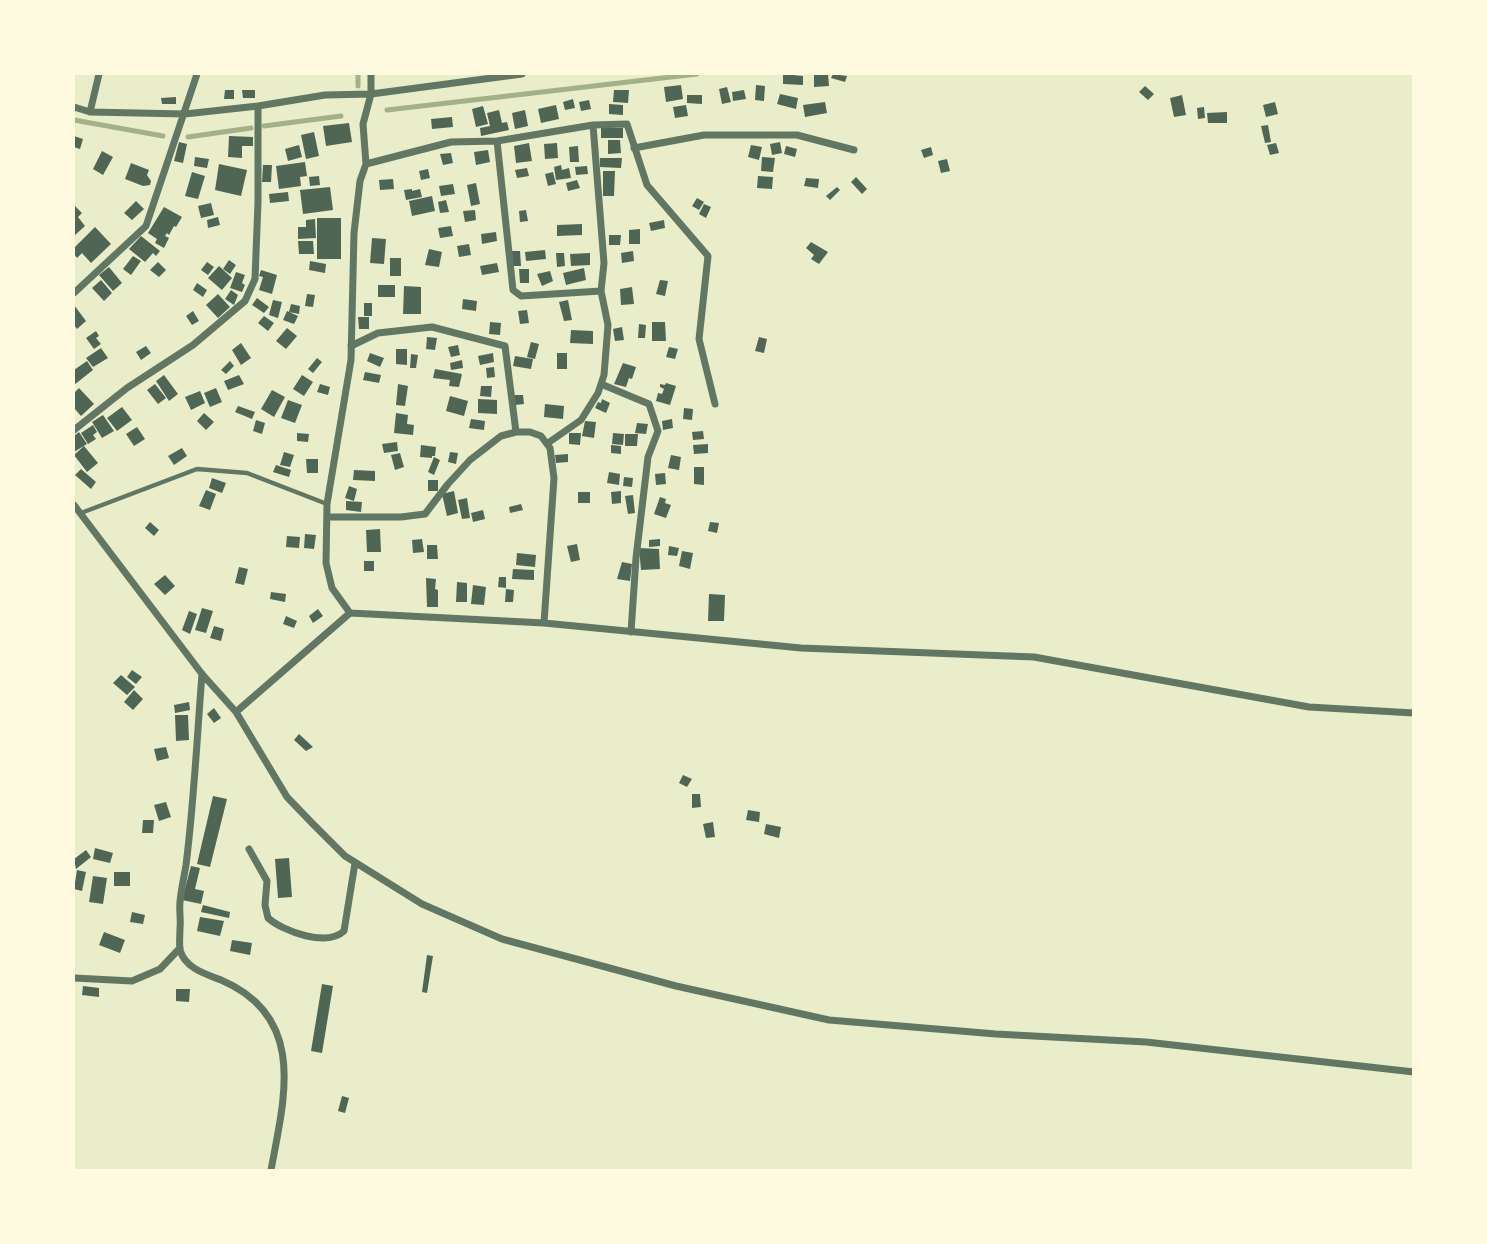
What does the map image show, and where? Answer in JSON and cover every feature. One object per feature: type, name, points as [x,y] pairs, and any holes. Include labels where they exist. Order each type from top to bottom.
[{"type":"street","points":[[90,111],[99,74]]},
{"type":"street","points":[[74,293],[146,226],[197,74]]},
{"type":"street","points":[[350,613],[332,588],[327,563],[327,504],[351,346],[354,233],[360,181],[366,164],[363,124],[371,94],[371,74]]},
{"type":"street","points":[[74,107],[90,111],[185,114],[325,95],[371,94],[476,76],[522,74]]},
{"type":"street","points":[[74,430],[127,388],[193,345],[244,301],[255,279],[258,106]]},
{"type":"street","points":[[366,164],[452,142],[497,141],[593,125],[627,124],[647,185],[708,256],[699,340],[715,404]]},
{"type":"street","points":[[548,443],[581,420],[604,375],[608,325],[601,291],[604,263],[593,125]]},
{"type":"street","points":[[634,148],[704,135],[797,135],[854,150]]},
{"type":"street","points":[[497,141],[513,290],[521,296],[601,291]]},
{"type":"street","points":[[351,346],[378,333],[432,327],[505,345],[516,432]]},
{"type":"street","points":[[601,384],[649,404],[658,431],[648,457],[636,558],[631,632]]},
{"type":"street","points":[[327,517],[401,517],[425,514],[447,484],[470,460],[501,436],[516,432],[530,432],[541,436],[548,443],[554,478],[544,623]]},
{"type":"street","points":[[74,505],[202,674],[236,712],[287,797],[345,856],[422,904],[502,939],[676,986],[829,1020],[983,1033],[1146,1042],[1413,1072]]},
{"type":"street","points":[[236,712],[350,613],[544,623],[801,648],[1034,657],[1309,707],[1413,713]]},
{"type":"street","points":[[202,674],[186,866],[179,904],[180,948],[185,961],[192,967],[238,988],[257,1003],[273,1026],[286,1073],[285,1101],[271,1171]]},
{"type":"street","points":[[249,849],[267,881],[265,905],[268,918],[284,929],[318,938],[332,938],[344,931],[355,863]]},
{"type":"street","points":[[74,978],[132,981],[160,969],[180,948]]},
{"type":"lane","points":[[81,513],[197,469],[247,474],[327,504]]},
{"type":"building","points":[[783,74],[803,76],[803,85],[783,84]]},
{"type":"building","points":[[814,74],[828,74],[829,86],[814,87]]},
{"type":"building","points":[[833,74],[847,76],[845,82],[831,78]]},
{"type":"building","points":[[681,85],[683,99],[666,102],[664,87]]},
{"type":"building","points":[[756,85],[765,86],[764,101],[755,100]]},
{"type":"building","points":[[1145,86],[1154,94],[1148,100],[1139,92]]},
{"type":"building","points":[[727,87],[731,102],[722,104],[719,89]]},
{"type":"building","points":[[225,90],[234,90],[234,99],[224,99]]},
{"type":"building","points":[[242,90],[255,90],[255,98],[243,98]]},
{"type":"building","points":[[614,90],[629,90],[628,103],[613,102]]},
{"type":"building","points":[[744,90],[746,99],[733,101],[732,92]]},
{"type":"building","points":[[780,94],[798,98],[796,109],[777,104]]},
{"type":"building","points":[[687,95],[702,95],[702,104],[687,103]]},
{"type":"building","points":[[1182,95],[1186,115],[1174,117],[1170,98]]},
{"type":"building","points":[[176,97],[176,104],[162,104],[161,98]]},
{"type":"building","points":[[573,99],[575,108],[565,110],[563,102]]},
{"type":"building","points":[[589,100],[591,109],[581,111],[579,102]]},
{"type":"building","points":[[825,102],[827,113],[805,117],[803,105]]},
{"type":"building","points":[[1275,102],[1278,114],[1266,117],[1263,105]]},
{"type":"building","points":[[609,104],[623,105],[623,115],[609,114]]},
{"type":"building","points":[[556,105],[559,119],[541,123],[538,109]]},
{"type":"building","points":[[686,105],[688,116],[675,118],[673,107]]},
{"type":"building","points":[[483,106],[488,124],[476,127],[472,109]]},
{"type":"building","points":[[1204,107],[1205,118],[1198,119],[1197,108]]},
{"type":"building","points":[[499,110],[502,123],[507,122],[509,130],[481,136],[480,128],[490,126],[487,113]]},
{"type":"building","points":[[525,110],[528,126],[515,129],[512,113]]},
{"type":"building","points":[[1227,112],[1227,123],[1208,123],[1207,113]]},
{"type":"building","points":[[452,117],[453,127],[432,129],[431,119]]},
{"type":"building","points":[[349,123],[352,142],[326,146],[323,126]]},
{"type":"building","points":[[1268,125],[1271,142],[1265,143],[1261,126]]},
{"type":"building","points":[[601,128],[623,128],[623,138],[601,138]]},
{"type":"building","points":[[314,132],[319,156],[306,159],[301,135]]},
{"type":"building","points":[[74,136],[83,139],[80,149],[74,147]]},
{"type":"building","points":[[229,136],[253,137],[253,146],[242,146],[242,158],[228,157]]},
{"type":"building","points":[[608,140],[620,140],[621,153],[608,154]]},
{"type":"building","points":[[179,142],[187,144],[183,163],[174,161]]},
{"type":"building","points":[[780,142],[782,153],[772,155],[770,144]]},
{"type":"building","points":[[529,143],[532,161],[516,163],[514,146]]},
{"type":"building","points":[[557,143],[558,158],[545,159],[544,144]]},
{"type":"building","points":[[1276,143],[1279,153],[1270,155],[1267,145]]},
{"type":"building","points":[[299,145],[302,157],[288,161],[285,149]]},
{"type":"building","points":[[751,145],[762,147],[759,160],[748,157]]},
{"type":"building","points":[[578,146],[579,162],[570,162],[569,147]]},
{"type":"building","points":[[786,146],[797,149],[795,157],[784,154]]},
{"type":"building","points":[[931,147],[933,155],[924,158],[921,150]]},
{"type":"building","points":[[488,150],[490,162],[476,165],[474,152]]},
{"type":"building","points":[[102,151],[113,157],[103,175],[93,169]]},
{"type":"building","points":[[451,153],[453,163],[443,165],[440,154]]},
{"type":"building","points":[[195,157],[209,159],[207,168],[194,166]]},
{"type":"building","points":[[762,157],[775,158],[773,172],[761,171]]},
{"type":"building","points":[[600,158],[622,158],[621,168],[600,167]]},
{"type":"building","points":[[947,159],[950,171],[941,173],[938,161]]},
{"type":"building","points":[[305,162],[307,176],[300,177],[301,186],[279,189],[276,166]]},
{"type":"building","points":[[131,163],[149,170],[147,175],[151,181],[150,185],[143,186],[125,179]]},
{"type":"building","points":[[219,164],[247,170],[241,196],[215,190]]},
{"type":"building","points":[[263,165],[272,165],[271,182],[262,182]]},
{"type":"building","points":[[561,165],[562,170],[569,168],[571,178],[556,180],[554,167]]},
{"type":"building","points":[[587,166],[588,174],[576,175],[575,167]]},
{"type":"building","points":[[527,168],[529,176],[517,178],[515,170]]},
{"type":"building","points":[[428,169],[430,178],[421,180],[419,171]]},
{"type":"building","points":[[603,171],[615,171],[614,196],[603,196]]},
{"type":"building","points":[[192,172],[205,176],[198,199],[185,196]]},
{"type":"building","points":[[553,172],[556,184],[548,186],[545,174]]},
{"type":"building","points":[[319,176],[320,185],[310,186],[309,177]]},
{"type":"building","points":[[758,176],[773,177],[772,189],[757,188]]},
{"type":"building","points":[[856,177],[867,189],[862,194],[851,182]]},
{"type":"building","points":[[806,178],[819,179],[818,188],[804,186]]},
{"type":"building","points":[[393,179],[394,189],[380,190],[379,180]]},
{"type":"building","points":[[577,180],[580,188],[568,191],[566,183]]},
{"type":"building","points":[[476,183],[480,204],[471,206],[467,185]]},
{"type":"building","points":[[453,184],[455,194],[441,196],[439,186]]},
{"type":"building","points":[[330,187],[333,210],[303,214],[300,190]]},
{"type":"building","points":[[837,187],[840,190],[830,200],[826,196]]},
{"type":"building","points":[[420,189],[422,197],[406,200],[404,190]]},
{"type":"building","points":[[288,192],[289,201],[270,203],[269,194]]},
{"type":"building","points":[[432,196],[435,211],[412,216],[409,201]]},
{"type":"building","points":[[697,198],[704,202],[699,210],[692,206]]},
{"type":"building","points":[[446,200],[449,212],[440,213],[438,202]]},
{"type":"building","points":[[136,201],[144,209],[132,220],[124,213]]},
{"type":"building","points":[[211,203],[214,215],[201,218],[198,206]]},
{"type":"building","points":[[704,204],[711,207],[706,218],[699,214]]},
{"type":"building","points":[[75,206],[82,213],[78,217],[85,226],[74,236],[74,208]]},
{"type":"building","points":[[164,207],[182,217],[169,235],[167,233],[165,236],[169,238],[164,248],[155,243],[157,239],[148,233]]},
{"type":"building","points":[[475,210],[476,220],[465,222],[463,211]]},
{"type":"building","points":[[526,210],[528,221],[520,222],[519,211]]},
{"type":"building","points":[[218,217],[220,225],[208,228],[207,220]]},
{"type":"building","points":[[317,218],[341,218],[341,259],[317,259]]},
{"type":"building","points":[[315,219],[316,238],[298,239],[298,227],[306,227],[306,220]]},
{"type":"building","points":[[664,220],[665,228],[651,231],[649,223]]},
{"type":"building","points":[[582,224],[582,235],[557,236],[557,225]]},
{"type":"building","points":[[451,226],[453,236],[440,238],[438,228]]},
{"type":"building","points":[[95,227],[111,244],[91,263],[82,253],[77,258],[74,248]]},
{"type":"building","points":[[640,229],[640,244],[629,244],[629,230]]},
{"type":"building","points":[[496,232],[497,241],[482,244],[481,234]]},
{"type":"building","points":[[609,235],[621,235],[620,245],[609,245]]},
{"type":"building","points":[[141,236],[160,251],[156,256],[153,253],[145,262],[129,249]]},
{"type":"building","points":[[372,238],[386,239],[384,264],[370,263]]},
{"type":"building","points":[[298,241],[313,241],[314,254],[299,254]]},
{"type":"building","points":[[811,242],[828,252],[819,264],[811,259],[814,255],[806,248]]},
{"type":"building","points":[[469,244],[471,255],[459,257],[457,246]]},
{"type":"building","points":[[429,249],[442,252],[439,267],[425,265]]},
{"type":"building","points":[[545,250],[546,259],[526,261],[525,252]]},
{"type":"building","points":[[511,251],[520,251],[521,266],[512,266]]},
{"type":"building","points":[[633,251],[634,261],[622,263],[621,253]]},
{"type":"building","points":[[556,253],[564,253],[565,266],[557,267]]},
{"type":"building","points":[[590,253],[590,265],[571,266],[570,254]]},
{"type":"building","points":[[133,256],[141,261],[131,275],[123,269]]},
{"type":"building","points":[[390,258],[401,258],[401,276],[390,276]]},
{"type":"building","points":[[229,260],[236,265],[230,274],[223,269]]},
{"type":"building","points":[[310,261],[326,264],[325,273],[309,270]]},
{"type":"building","points":[[158,262],[166,270],[159,277],[150,270]]},
{"type":"building","points":[[207,262],[214,267],[208,275],[201,270]]},
{"type":"building","points":[[497,263],[499,272],[482,275],[480,266]]},
{"type":"building","points":[[219,266],[232,278],[222,290],[208,278]]},
{"type":"building","points":[[109,267],[122,283],[113,291],[99,275]]},
{"type":"building","points":[[584,268],[586,280],[566,285],[563,273]]},
{"type":"building","points":[[519,269],[529,269],[529,283],[520,283]]},
{"type":"building","points":[[261,270],[277,275],[272,294],[259,290],[263,277],[259,276]]},
{"type":"building","points":[[550,271],[553,281],[542,286],[537,274]]},
{"type":"building","points":[[236,272],[245,275],[242,292],[230,288]]},
{"type":"building","points":[[101,280],[112,293],[104,301],[92,288]]},
{"type":"building","points":[[660,280],[668,281],[665,296],[656,294]]},
{"type":"building","points":[[197,283],[207,290],[203,297],[193,290]]},
{"type":"building","points":[[378,285],[395,285],[395,297],[378,297]]},
{"type":"building","points":[[404,286],[421,287],[421,314],[403,314]]},
{"type":"building","points":[[632,287],[634,304],[621,305],[620,289]]},
{"type":"building","points":[[231,290],[238,295],[234,305],[225,299]]},
{"type":"building","points":[[218,294],[230,307],[218,318],[206,305]]},
{"type":"building","points":[[307,294],[315,295],[313,307],[305,306]]},
{"type":"building","points":[[257,298],[269,307],[264,313],[252,305]]},
{"type":"building","points":[[463,299],[477,301],[476,311],[462,309]]},
{"type":"building","points":[[273,300],[282,302],[278,318],[269,315]]},
{"type":"building","points":[[568,300],[572,320],[564,321],[559,302]]},
{"type":"building","points":[[364,303],[372,303],[372,316],[364,316]]},
{"type":"building","points":[[291,304],[300,306],[299,314],[289,312]]},
{"type":"building","points":[[74,305],[86,321],[77,329],[74,325]]},
{"type":"building","points":[[527,310],[529,323],[520,324],[518,311]]},
{"type":"building","points":[[193,311],[199,321],[192,325],[186,316]]},
{"type":"building","points":[[287,311],[298,316],[294,324],[283,320]]},
{"type":"building","points":[[264,316],[274,323],[268,331],[258,323]]},
{"type":"building","points":[[358,317],[369,317],[369,329],[359,329]]},
{"type":"building","points":[[490,322],[501,323],[500,335],[489,334]]},
{"type":"building","points":[[652,322],[665,322],[666,341],[652,341]]},
{"type":"building","points":[[639,324],[646,325],[645,338],[638,338]]},
{"type":"building","points":[[622,327],[624,340],[615,341],[613,329]]},
{"type":"building","points":[[287,328],[297,336],[286,349],[276,341]]},
{"type":"building","points":[[571,330],[593,331],[593,344],[570,343]]},
{"type":"building","points":[[96,331],[99,336],[96,338],[101,344],[94,349],[86,338]]},
{"type":"building","points":[[427,337],[437,338],[435,350],[426,349]]},
{"type":"building","points":[[759,337],[767,339],[764,353],[755,351]]},
{"type":"building","points":[[531,342],[539,344],[535,359],[527,357]]},
{"type":"building","points":[[241,343],[251,358],[241,365],[232,350]]},
{"type":"building","points":[[458,345],[460,355],[451,357],[448,347]]},
{"type":"building","points":[[146,346],[151,353],[141,360],[136,352]]},
{"type":"building","points":[[669,347],[678,349],[675,359],[666,357]]},
{"type":"building","points":[[101,348],[108,358],[93,367],[86,358]]},
{"type":"building","points":[[396,349],[407,349],[407,365],[396,364]]},
{"type":"building","points":[[370,353],[384,358],[380,367],[367,361]]},
{"type":"building","points":[[493,353],[494,362],[480,365],[478,356]]},
{"type":"building","points":[[557,353],[567,353],[567,369],[557,369]]},
{"type":"building","points":[[411,354],[418,355],[416,368],[410,368]]},
{"type":"building","points":[[515,356],[533,359],[531,369],[513,366]]},
{"type":"building","points":[[317,358],[322,362],[313,373],[308,369]]},
{"type":"building","points":[[462,360],[463,368],[451,370],[450,363]]},
{"type":"building","points":[[87,361],[93,370],[74,385],[74,370]]},
{"type":"building","points":[[230,361],[234,366],[226,374],[221,370]]},
{"type":"building","points":[[623,363],[636,367],[626,387],[614,384]]},
{"type":"building","points":[[494,367],[495,377],[487,378],[486,368]]},
{"type":"building","points":[[435,369],[462,374],[459,387],[449,386],[450,380],[433,378]]},
{"type":"building","points":[[365,372],[381,375],[379,383],[363,380]]},
{"type":"building","points":[[164,375],[178,394],[169,401],[156,381]]},
{"type":"building","points":[[239,375],[244,384],[228,390],[224,381]]},
{"type":"building","points":[[302,375],[313,382],[304,396],[293,389]]},
{"type":"building","points":[[155,384],[166,398],[158,404],[147,390]]},
{"type":"building","points":[[320,384],[330,387],[328,395],[317,392]]},
{"type":"building","points":[[398,384],[408,386],[405,406],[396,405]]},
{"type":"building","points":[[660,384],[676,386],[670,405],[656,401],[658,393],[662,394],[664,389]]},
{"type":"building","points":[[481,386],[492,386],[491,397],[480,396]]},
{"type":"building","points":[[79,388],[94,404],[81,416],[74,408],[74,393]]},
{"type":"building","points":[[216,388],[222,402],[210,407],[204,393]]},
{"type":"building","points":[[272,390],[285,397],[274,417],[261,409]]},
{"type":"building","points":[[200,391],[205,403],[191,410],[185,397]]},
{"type":"building","points":[[514,395],[523,395],[524,404],[515,405]]},
{"type":"building","points":[[450,396],[468,401],[464,416],[446,411]]},
{"type":"building","points":[[478,399],[497,400],[497,414],[478,413]]},
{"type":"building","points":[[602,399],[610,403],[606,413],[595,408]]},
{"type":"building","points":[[288,400],[302,405],[295,423],[281,418]]},
{"type":"building","points":[[545,404],[564,406],[563,419],[544,417]]},
{"type":"building","points":[[238,406],[255,412],[252,419],[235,412]]},
{"type":"building","points":[[122,407],[132,420],[117,431],[107,418]]},
{"type":"building","points":[[684,408],[693,409],[692,420],[683,419]]},
{"type":"building","points":[[204,413],[214,422],[206,430],[197,421]]},
{"type":"building","points":[[396,413],[408,415],[407,424],[414,425],[413,435],[394,433]]},
{"type":"building","points":[[103,415],[114,431],[102,438],[92,422]]},
{"type":"building","points":[[471,419],[485,421],[484,430],[469,428]]},
{"type":"building","points":[[672,419],[673,428],[663,430],[662,421]]},
{"type":"building","points":[[256,420],[265,423],[262,434],[253,431]]},
{"type":"building","points":[[585,421],[596,422],[594,438],[582,436]]},
{"type":"building","points":[[637,423],[648,424],[646,434],[635,433]]},
{"type":"building","points":[[93,425],[97,432],[93,435],[96,439],[88,444],[81,433]]},
{"type":"building","points":[[137,427],[145,439],[134,446],[126,434]]},
{"type":"building","points":[[703,431],[704,439],[693,440],[692,432]]},
{"type":"building","points":[[79,432],[87,444],[74,452],[74,436]]},
{"type":"building","points":[[297,433],[309,434],[308,442],[297,441]]},
{"type":"building","points":[[569,433],[581,433],[580,445],[569,444]]},
{"type":"building","points":[[613,433],[624,434],[623,445],[612,444]]},
{"type":"building","points":[[625,434],[638,434],[637,446],[625,446]]},
{"type":"building","points":[[397,442],[398,451],[384,453],[382,444]]},
{"type":"building","points":[[708,444],[708,453],[694,454],[693,445]]},
{"type":"building","points":[[421,445],[436,447],[435,456],[420,457]]},
{"type":"building","points":[[611,445],[621,446],[621,454],[611,453]]},
{"type":"building","points":[[84,446],[98,463],[87,472],[74,455]]},
{"type":"building","points":[[182,448],[187,456],[174,465],[168,456]]},
{"type":"building","points":[[284,452],[294,455],[290,467],[280,465]]},
{"type":"building","points":[[450,452],[458,453],[456,464],[448,462]]},
{"type":"building","points":[[400,453],[404,467],[395,470],[391,455]]},
{"type":"building","points":[[568,454],[568,462],[556,463],[555,455]]},
{"type":"building","points":[[671,455],[681,457],[679,470],[668,468]]},
{"type":"building","points":[[434,457],[440,460],[434,475],[428,472]]},
{"type":"building","points":[[306,459],[318,459],[318,473],[307,473]]},
{"type":"building","points":[[276,465],[291,470],[289,477],[273,472]]},
{"type":"building","points":[[694,467],[704,467],[704,485],[694,484]]},
{"type":"building","points":[[81,469],[96,482],[91,489],[75,475]]},
{"type":"building","points":[[354,470],[375,471],[375,481],[353,480]]},
{"type":"building","points":[[609,472],[620,474],[619,485],[607,483]]},
{"type":"building","points":[[665,473],[666,484],[656,485],[655,474]]},
{"type":"building","points":[[624,477],[633,478],[632,487],[623,486]]},
{"type":"building","points":[[212,478],[226,483],[222,493],[209,488]]},
{"type":"building","points":[[428,480],[438,480],[438,491],[428,491]]},
{"type":"building","points":[[349,486],[357,489],[354,501],[345,498]]},
{"type":"building","points":[[206,490],[216,494],[210,510],[199,506]]},
{"type":"building","points":[[454,491],[458,513],[447,516],[442,494]]},
{"type":"building","points":[[621,491],[621,503],[612,504],[611,492]]},
{"type":"building","points":[[578,492],[590,492],[590,503],[578,503]]},
{"type":"building","points":[[633,495],[635,513],[628,514],[625,496]]},
{"type":"building","points":[[660,497],[671,505],[666,518],[654,514]]},
{"type":"building","points":[[467,498],[470,518],[462,519],[458,500]]},
{"type":"building","points":[[346,501],[362,502],[361,512],[346,510]]},
{"type":"building","points":[[521,504],[523,510],[510,513],[509,507]]},
{"type":"building","points":[[483,510],[485,519],[473,522],[471,513]]},
{"type":"building","points":[[150,522],[159,530],[154,536],[145,528]]},
{"type":"building","points":[[710,522],[719,523],[717,533],[708,531]]},
{"type":"building","points":[[380,529],[381,552],[367,552],[366,530]]},
{"type":"building","points":[[305,534],[316,535],[314,549],[304,548]]},
{"type":"building","points":[[287,536],[300,537],[299,548],[286,547]]},
{"type":"building","points":[[422,539],[424,552],[413,553],[412,540]]},
{"type":"building","points":[[660,539],[660,546],[649,547],[649,540]]},
{"type":"building","points":[[577,544],[580,560],[571,562],[567,546]]},
{"type":"building","points":[[427,545],[437,545],[438,559],[427,559]]},
{"type":"building","points":[[669,546],[679,548],[677,556],[668,555]]},
{"type":"building","points":[[639,548],[659,549],[660,569],[641,570]]},
{"type":"building","points":[[682,551],[693,553],[690,569],[679,566]]},
{"type":"building","points":[[517,553],[536,555],[535,567],[516,565]]},
{"type":"building","points":[[364,561],[374,561],[374,571],[364,571]]},
{"type":"building","points":[[622,562],[632,564],[630,581],[617,579]]},
{"type":"building","points":[[239,567],[248,569],[244,585],[235,583]]},
{"type":"building","points":[[513,569],[534,570],[534,580],[512,579]]},
{"type":"building","points":[[165,575],[175,586],[165,595],[154,584]]},
{"type":"building","points":[[499,577],[506,577],[506,588],[498,587]]},
{"type":"building","points":[[426,578],[436,579],[438,607],[427,607]]},
{"type":"building","points":[[457,582],[467,583],[467,602],[456,602]]},
{"type":"building","points":[[473,585],[486,587],[484,605],[471,604]]},
{"type":"building","points":[[506,589],[514,590],[513,602],[505,602]]},
{"type":"building","points":[[271,592],[286,594],[285,602],[270,599]]},
{"type":"building","points":[[709,594],[725,595],[724,621],[708,621]]},
{"type":"building","points":[[202,608],[213,611],[206,633],[195,630]]},
{"type":"building","points":[[318,609],[323,616],[313,623],[309,616]]},
{"type":"building","points":[[189,611],[197,614],[190,634],[182,630]]},
{"type":"building","points":[[286,616],[297,621],[294,628],[283,624]]},
{"type":"building","points":[[214,626],[224,629],[221,641],[210,638]]},
{"type":"building","points":[[132,670],[142,677],[136,684],[127,677]]},
{"type":"building","points":[[121,675],[135,687],[127,695],[113,683]]},
{"type":"building","points":[[134,690],[143,699],[133,710],[124,702]]},
{"type":"building","points":[[189,702],[190,710],[175,713],[174,705]]},
{"type":"building","points":[[214,708],[221,718],[214,723],[207,714]]},
{"type":"building","points":[[175,715],[188,715],[189,740],[176,741]]},
{"type":"building","points":[[299,734],[313,747],[306,751],[294,740]]},
{"type":"building","points":[[166,747],[169,758],[157,761],[154,749]]},
{"type":"building","points":[[683,775],[692,779],[687,787],[679,783]]},
{"type":"building","points":[[692,794],[700,794],[701,807],[692,808]]},
{"type":"building","points":[[213,796],[227,799],[210,867],[197,864]]},
{"type":"building","points":[[166,802],[171,817],[159,821],[154,805]]},
{"type":"building","points":[[748,810],[760,812],[759,822],[746,820]]},
{"type":"building","points":[[143,820],[154,820],[153,833],[142,833]]},
{"type":"building","points":[[713,822],[715,837],[706,838],[703,824]]},
{"type":"building","points":[[766,824],[781,827],[779,838],[764,834]]},
{"type":"building","points":[[95,848],[113,853],[110,863],[93,859]]},
{"type":"building","points":[[86,850],[91,857],[76,869],[74,859]]},
{"type":"building","points":[[289,858],[292,897],[278,898],[275,859]]},
{"type":"building","points":[[191,866],[200,868],[195,889],[204,891],[201,904],[182,900]]},
{"type":"building","points":[[77,870],[86,872],[82,891],[74,889]]},
{"type":"building","points":[[114,872],[130,872],[130,886],[114,886]]},
{"type":"building","points":[[93,876],[107,878],[103,904],[89,902]]},
{"type":"building","points":[[203,905],[230,912],[229,918],[201,912]]},
{"type":"building","points":[[132,912],[145,915],[143,924],[130,922]]},
{"type":"building","points":[[200,917],[224,921],[220,936],[197,931]]},
{"type":"building","points":[[104,932],[125,940],[120,953],[99,945]]},
{"type":"building","points":[[232,940],[252,943],[250,955],[230,951]]},
{"type":"building","points":[[427,955],[433,956],[427,993],[422,992]]},
{"type":"building","points":[[322,984],[333,986],[322,1053],[311,1051]]},
{"type":"building","points":[[83,986],[99,988],[99,997],[82,995]]},
{"type":"building","points":[[176,989],[190,989],[189,1002],[176,1001]]},
{"type":"building","points":[[342,1096],[349,1098],[345,1113],[338,1111]]},
{"type":"waterway","points":[[358,74],[358,86]]},
{"type":"waterway","points":[[387,110],[697,74]]},
{"type":"waterway","points":[[264,126],[341,116]]},
{"type":"waterway","points":[[74,120],[163,136]]},
{"type":"waterway","points":[[188,137],[251,128]]}]
